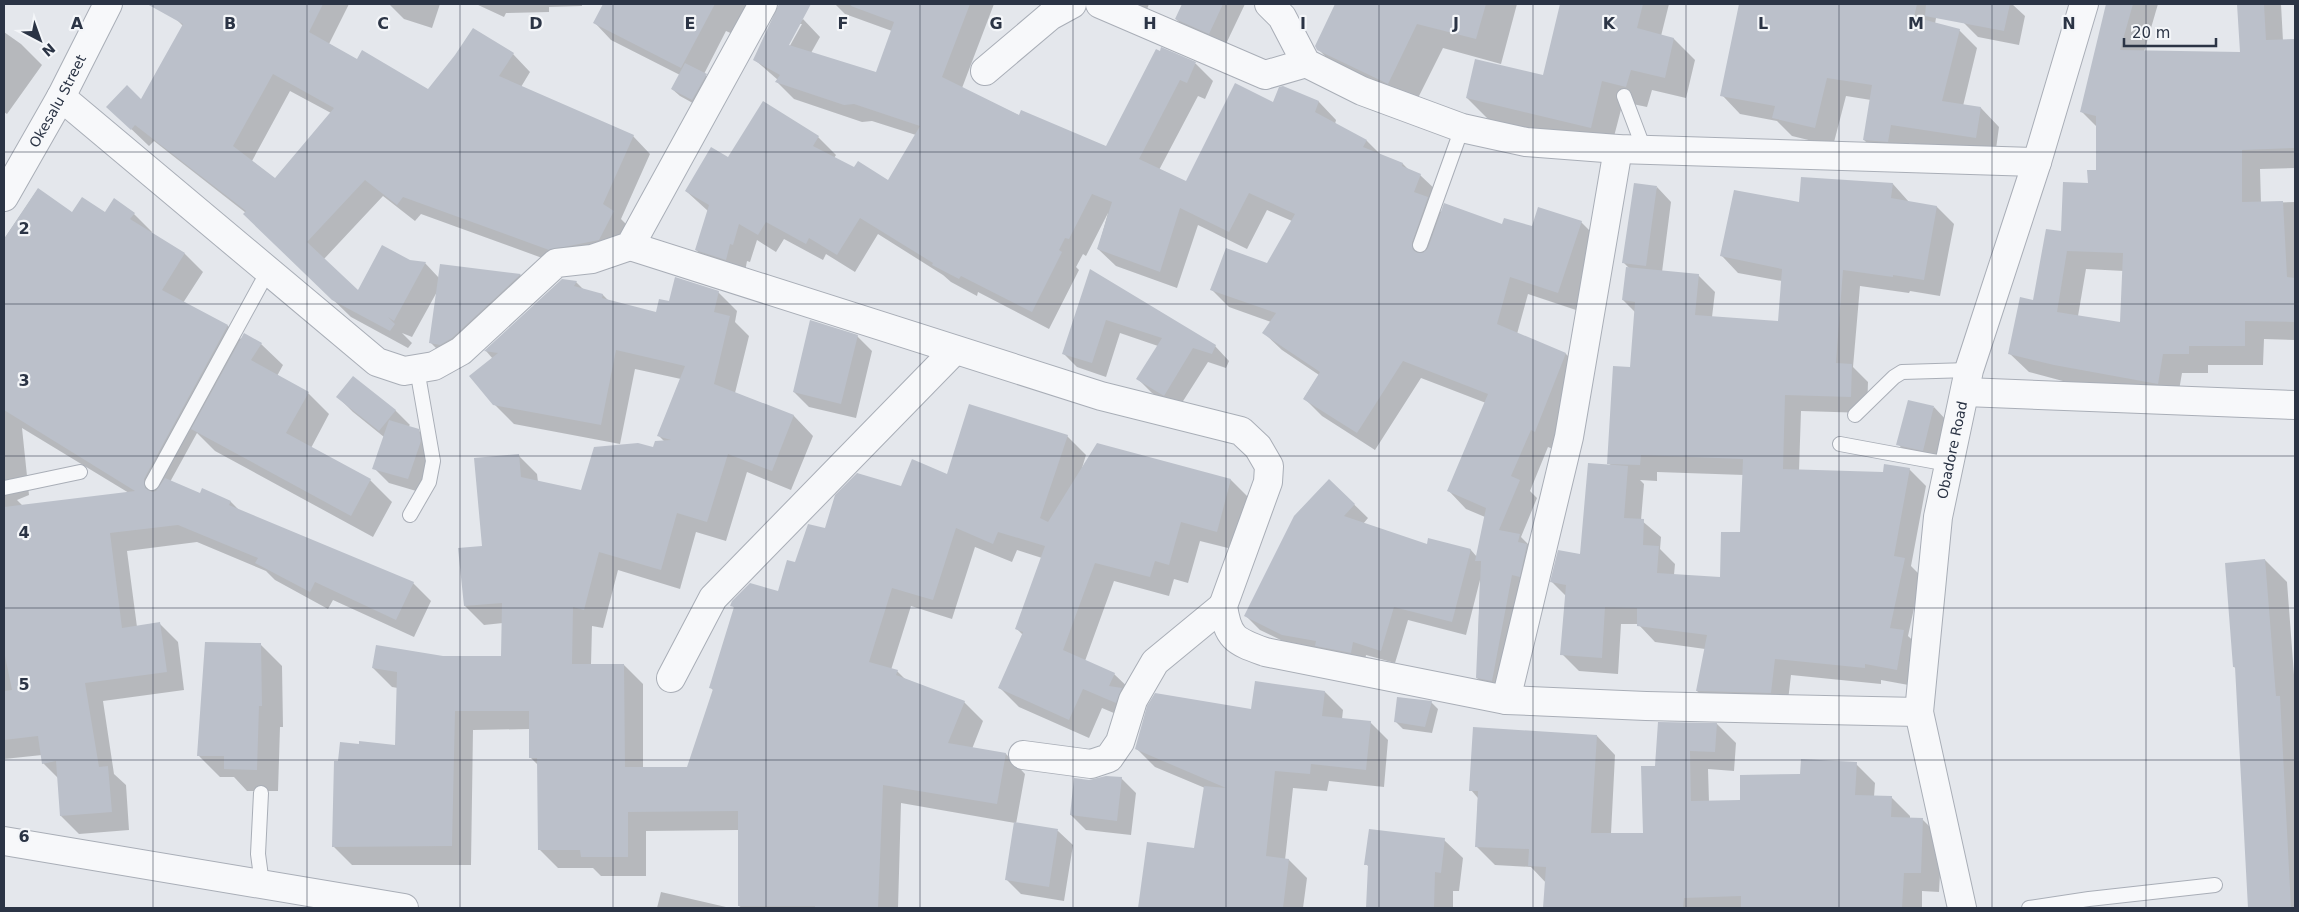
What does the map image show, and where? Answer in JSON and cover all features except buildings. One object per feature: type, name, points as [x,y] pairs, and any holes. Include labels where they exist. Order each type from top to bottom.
[{"type":"street","name":"Okesalu Street","points":[[4,197],[61,97],[108,4]]},
{"type":"street","points":[[630,246],[763,4]]},
{"type":"street","points":[[985,71],[1050,16],[1072,4]]},
{"type":"street","points":[[1100,4],[1265,75],[1306,63]]},
{"type":"street","points":[[1270,4],[1282,17],[1306,63],[1362,91],[1462,128],[1526,142],[1631,149],[2037,162]]},
{"type":"street","name":"Obadore Road","points":[[1962,908],[1919,712],[1938,517],[1967,381],[2037,162],[2084,4]]},
{"type":"street","points":[[61,97],[377,362],[404,371],[434,366],[461,351],[556,263],[592,259],[630,246],[1101,396],[1242,431],[1258,447],[1269,466],[1268,482],[1224,606],[1227,628],[1241,643],[1265,652],[1506,700],[1646,706],[1919,712]]},
{"type":"street","points":[[1506,700],[1569,437],[1631,149]]},
{"type":"street","points":[[671,678],[712,598],[955,350]]},
{"type":"street","points":[[1967,381],[2295,405]]},
{"type":"street","points":[[1023,755],[1092,764],[1109,758],[1120,742],[1133,700],[1155,662],[1224,606]]},
{"type":"street","points":[[4,841],[404,908]]},
{"type":"lane","points":[[1624,96],[1631,149]]},
{"type":"lane","points":[[1420,245],[1462,128]]},
{"type":"lane","points":[[152,483],[268,271]]},
{"type":"lane","points":[[410,515],[428,482],[432,461],[417,369]]},
{"type":"lane","points":[[1855,415],[1894,377],[1902,372],[1967,381]]},
{"type":"lane","points":[[1840,444],[1948,464]]},
{"type":"lane","points":[[4,488],[80,472]]},
{"type":"lane","points":[[261,792],[258,854],[262,884]]},
{"type":"lane","points":[[2029,908],[2089,899],[2215,885]]}]
